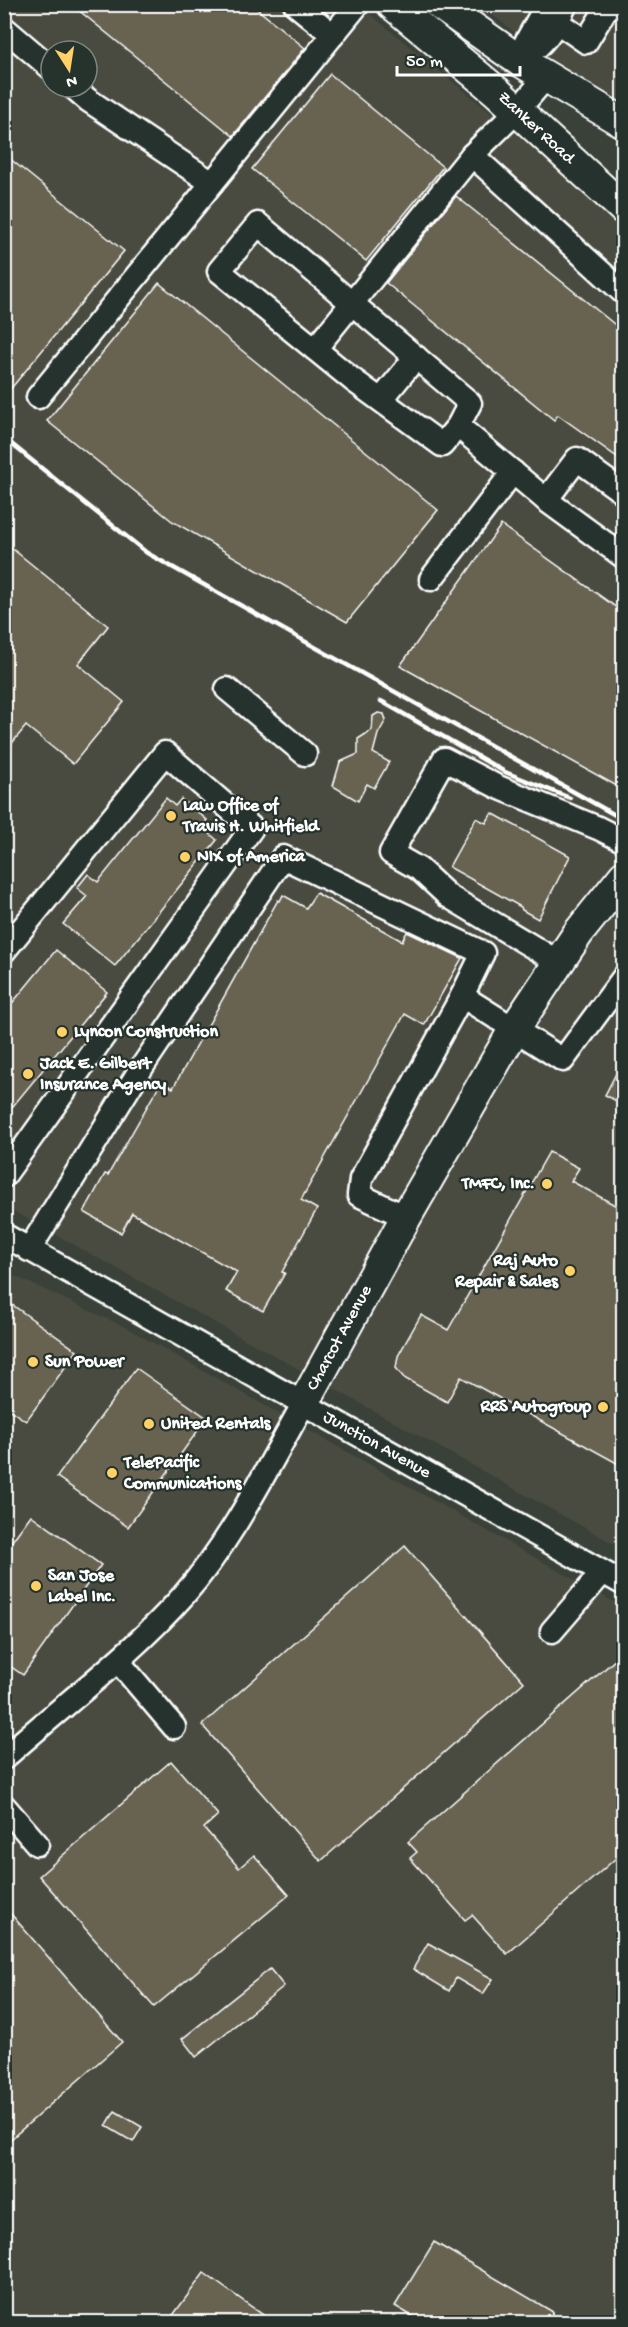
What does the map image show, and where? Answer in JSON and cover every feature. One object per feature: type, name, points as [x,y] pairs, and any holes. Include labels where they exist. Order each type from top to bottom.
[{"type":"main road","name":"Zanker Road","points":[[392,4],[506,101],[624,209]]},
{"type":"main road","points":[[439,4],[520,62],[624,123]]},
{"type":"main road","points":[[506,101],[520,62]]},
{"type":"main road","name":"Charcot Avenue","points":[[304,1403],[406,1217],[514,1028],[558,962],[624,876]]},
{"type":"street","points":[[295,4],[333,35]]},
{"type":"street","points":[[38,397],[358,4]]},
{"type":"street","points":[[520,62],[540,47],[557,10],[586,42],[609,4]]},
{"type":"street","points":[[4,28],[39,58]]},
{"type":"street","points":[[315,349],[472,155],[506,101],[546,77]]},
{"type":"street","points":[[87,99],[212,183]]},
{"type":"street","points":[[472,155],[624,293]]},
{"type":"street","points":[[258,224],[470,403],[459,426],[442,446],[315,349],[219,271],[258,224]]},
{"type":"street","points":[[381,400],[416,357]]},
{"type":"street","points":[[459,426],[546,500],[624,557]]},
{"type":"street","points":[[546,500],[577,459],[624,493]]},
{"type":"street","points":[[431,579],[513,472]]},
{"type":"street","points":[[227,689],[305,754]]},
{"type":"street","points":[[4,951],[165,753],[252,828],[7,1166]]},
{"type":"street","points":[[558,962],[448,896],[420,869],[391,852],[444,759],[498,787],[624,841]]},
{"type":"street","points":[[29,1250],[140,1070],[283,857],[483,953],[462,996],[361,1179],[359,1195],[406,1217]]},
{"type":"street","points":[[462,996],[563,1060],[624,977]]},
{"type":"street","name":"Junction Avenue","points":[[4,1235],[624,1584]]},
{"type":"street","name":"Charcot Avenue","points":[[8,1747],[118,1661],[184,1595],[230,1533],[304,1403]]},
{"type":"street","points":[[552,1631],[602,1572]]},
{"type":"street","points":[[118,1661],[174,1727]]},
{"type":"street","points":[[4,1806],[37,1844]]},
{"type":"shaded area","points":[[4,5],[359,5],[623,221],[623,1549],[15,1212],[5,1203]]},
{"type":"shaded area","points":[[480,5],[623,5],[623,119]]},
{"type":"shaded area","points":[[4,1271],[125,1327],[623,1607],[623,2322],[5,2322]]},
{"type":"building","points":[[71,4],[251,4],[305,48],[233,136]]},
{"type":"building","points":[[330,74],[443,167],[366,261],[252,169]]},
{"type":"building","points":[[4,154],[124,251],[4,397]]},
{"type":"building","points":[[456,196],[624,332],[624,462],[558,415],[554,420],[386,283]]},
{"type":"building","points":[[159,283],[438,510],[347,622],[172,521],[47,421]]},
{"type":"building","points":[[501,525],[624,613],[624,790],[400,666]]},
{"type":"building","points":[[4,542],[108,626],[78,664],[124,702],[73,764],[26,726],[4,753]]},
{"type":"building","points":[[378,713],[384,714],[386,720],[378,734],[373,753],[389,762],[374,788],[367,784],[358,801],[333,786],[340,762],[358,754],[358,739],[372,730],[373,716]]},
{"type":"building","points":[[166,798],[175,806],[181,799],[207,820],[202,827],[217,840],[115,966],[63,924],[87,896],[77,888],[88,874],[98,882]]},
{"type":"building","points":[[492,813],[570,856],[538,919],[449,867],[476,818],[486,823]]},
{"type":"building","points":[[316,893],[402,941],[407,932],[462,958],[424,1025],[405,1014],[301,1200],[317,1209],[263,1311],[226,1291],[237,1272],[132,1213],[121,1233],[84,1212],[161,1082],[173,1088],[278,900],[280,901],[283,895],[306,908]]},
{"type":"building","points":[[56,950],[107,992],[4,1117],[4,1013]]},
{"type":"building","points":[[624,1058],[624,1105],[605,1095]]},
{"type":"building","points":[[549,1152],[579,1168],[571,1181],[624,1210],[624,1467],[461,1377],[447,1402],[404,1378],[396,1368],[398,1356],[421,1315],[448,1330]]},
{"type":"building","points":[[4,1299],[77,1351],[26,1421],[4,1406]]},
{"type":"building","points":[[136,1368],[207,1418],[128,1527],[57,1477]]},
{"type":"building","points":[[31,1515],[101,1565],[23,1675],[4,1662],[4,1552]]},
{"type":"building","points":[[405,1546],[524,1682],[321,1861],[202,1725]]},
{"type":"building","points":[[624,1652],[624,1851],[507,1954],[472,1915],[465,1920],[410,1858],[417,1852],[408,1842]]},
{"type":"building","points":[[171,1761],[218,1815],[204,1828],[239,1868],[254,1855],[289,1895],[154,2007],[39,1876]]},
{"type":"building","points":[[4,1906],[122,2042],[4,2145]]},
{"type":"building","points":[[428,1943],[493,1979],[483,1994],[456,1978],[449,1991],[413,1969]]},
{"type":"building","points":[[270,1969],[284,1986],[196,2057],[182,2039]]},
{"type":"building","points":[[115,2111],[142,2127],[133,2142],[106,2126]]},
{"type":"building","points":[[434,2242],[553,2312],[547,2322],[422,2322],[395,2306]]},
{"type":"building","points":[[204,2273],[273,2322],[168,2322]]},
{"type":"railway","points":[[4,438],[147,553],[624,820]]},
{"type":"railway","points":[[381,701],[505,772],[570,798]]},
{"type":"place","name":"Law Office of Travis H. Whitfield","points":[[171,816]]},
{"type":"place","name":"NIX of America","points":[[185,857]]},
{"type":"place","name":"Lyncon Construction","points":[[62,1032]]},
{"type":"place","name":"Jack E. Gilbert Insurance Agency","points":[[28,1074]]},
{"type":"place","name":"TMFC, Inc.","points":[[547,1184]]},
{"type":"place","name":"Raj Auto Repair & Sales","points":[[570,1271]]},
{"type":"place","name":"Sun Power","points":[[33,1362]]},
{"type":"place","name":"RRS Autogroup","points":[[603,1407]]},
{"type":"place","name":"United Rentals","points":[[149,1424]]},
{"type":"place","name":"TelePacific Communications","points":[[112,1473]]},
{"type":"place","name":"San Jose Label Inc.","points":[[36,1586]]}]
